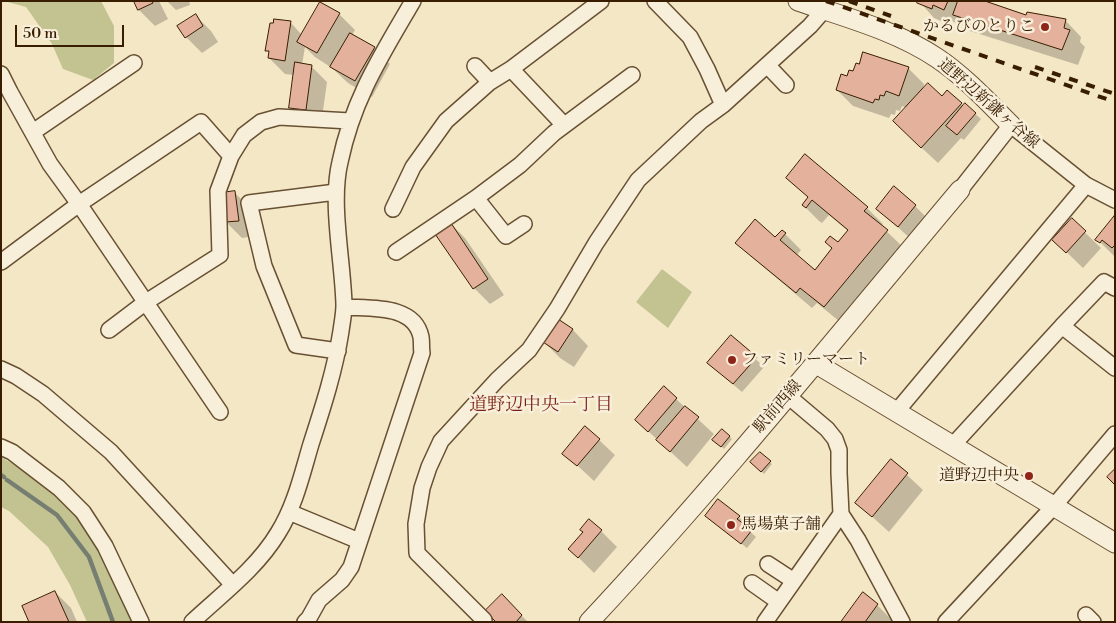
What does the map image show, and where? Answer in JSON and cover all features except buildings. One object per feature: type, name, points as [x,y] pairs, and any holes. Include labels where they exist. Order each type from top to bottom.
[{"type":"street","points":[[192,622],[256,563],[278,533],[289,512],[333,375],[338,351],[344,307],[336,192],[339,164],[350,121],[369,77],[412,1]]},
{"type":"street","points":[[393,209],[413,167],[446,121],[490,82],[511,69],[601,1]]},
{"type":"street","points":[[656,1],[690,37],[723,105]]},
{"type":"street","name":"道野辺新鎌ヶ谷線","points":[[798,1],[901,38],[937,58],[1047,155],[1086,185],[1115,200]]},
{"type":"street","points":[[484,620],[417,553],[416,524],[422,488],[440,441],[497,380],[529,350],[638,180],[701,121],[723,105],[768,65],[810,26],[824,10]]},
{"type":"street","points":[[33,132],[134,63]]},
{"type":"street","points":[[768,65],[786,85]]},
{"type":"street","points":[[476,66],[490,82]]},
{"type":"street","points":[[511,69],[564,125]]},
{"type":"street","points":[[1,74],[50,164],[80,204],[220,412]]},
{"type":"street","points":[[396,252],[476,198],[520,165],[564,125],[632,75]]},
{"type":"street","points":[[109,330],[146,302],[220,255],[218,191],[231,156],[244,135],[261,122],[279,117],[350,121]]},
{"type":"street","points":[[1,262],[80,204],[201,122],[231,156]]},
{"type":"street","points":[[960,190],[1011,125]]},
{"type":"street","points":[[897,411],[1086,185]]},
{"type":"street","name":"駅前西線","points":[[589,622],[646,561],[788,396],[960,190]]},
{"type":"street","points":[[336,192],[249,203],[264,266],[296,345],[338,351]]},
{"type":"street","points":[[476,198],[506,236],[524,224]]},
{"type":"street","points":[[953,445],[1104,282],[1115,288]]},
{"type":"street","points":[[308,621],[319,600],[342,580],[351,567],[422,353],[421,338],[416,325],[405,315],[396,311],[344,307]]},
{"type":"street","points":[[1062,326],[1115,368]]},
{"type":"street","points":[[815,363],[1115,542]]},
{"type":"street","points":[[1,369],[16,376],[43,394],[111,452],[233,584]]},
{"type":"street","points":[[788,396],[836,439],[840,450],[838,472],[841,514],[858,540],[902,622]]},
{"type":"street","points":[[946,622],[1054,506],[1115,434]]},
{"type":"street","points":[[1,447],[12,452],[60,488],[83,512],[105,546],[141,622]]},
{"type":"street","points":[[289,512],[359,541]]},
{"type":"street","points":[[765,622],[841,514]]},
{"type":"street","points":[[768,564],[794,581]]},
{"type":"street","points":[[752,583],[779,602]]},
{"type":"green space","points":[[4,1],[101,1],[114,26],[114,63],[93,80],[63,69],[52,44],[26,7]]},
{"type":"green space","points":[[662,269],[692,292],[668,328],[636,302]]},
{"type":"green space","points":[[1,457],[36,478],[59,496],[91,531],[136,622],[87,622],[70,585],[48,547],[9,511],[1,507]]},
{"type":"waterway","points":[[7,480],[57,515],[89,557],[113,622]]},
{"type":"railway","points":[[826,1],[1115,102]]},
{"type":"railway","points":[[849,1],[891,16]]},
{"type":"railway","points":[[1035,67],[1115,94]]},
{"type":"place","name":"かるびのとりこ","points":[[1045,27]]},
{"type":"place","name":"ファミリーマート","points":[[732,360]]},
{"type":"place","name":"道野辺中央","points":[[1029,476]]},
{"type":"place","name":"馬場菓子舗","points":[[731,525]]},
{"type":"district","name":"道野辺中央一丁目","points":[[541,406]]}]
